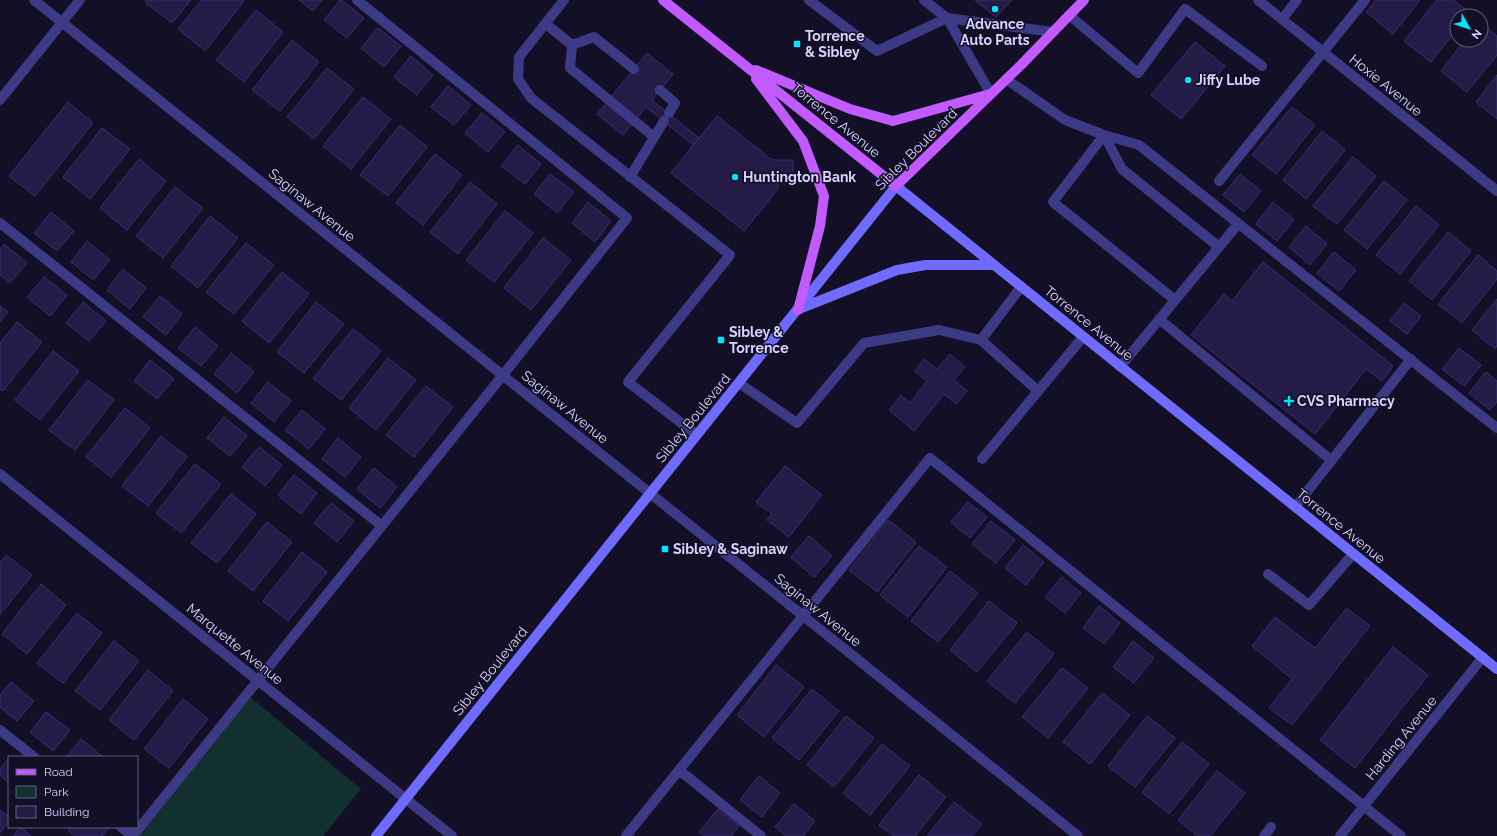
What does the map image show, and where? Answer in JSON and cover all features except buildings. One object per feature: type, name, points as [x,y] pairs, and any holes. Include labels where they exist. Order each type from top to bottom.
[{"type":"main road","name":"Torrence Avenue","points":[[663,0],[1497,668]]},
{"type":"main road","name":"Sibley Boulevard","points":[[376,836],[896,186],[991,94],[1084,0]]},
{"type":"main road","points":[[746,66],[850,109],[893,121],[991,94]]},
{"type":"main road","points":[[746,66],[803,141],[824,196],[820,226],[798,310]]},
{"type":"main road","points":[[798,310],[897,270],[925,265],[993,265]]},
{"type":"street","name":"Saginaw Avenue","points":[[34,0],[1078,836]]},
{"type":"street","points":[[0,100],[80,0]]},
{"type":"street","points":[[123,828],[133,836],[503,376],[627,218],[357,0]]},
{"type":"street","points":[[564,0],[519,57],[518,79],[531,98],[730,255],[628,382],[697,435]]},
{"type":"street","points":[[809,0],[877,50],[947,18],[1053,32]]},
{"type":"street","points":[[924,0],[947,18],[991,94]]},
{"type":"street","name":"Hoxie Avenue","points":[[1258,0],[1497,191]]},
{"type":"street","points":[[1282,19],[1297,0]]},
{"type":"street","points":[[1219,181],[1365,0]]},
{"type":"street","points":[[1069,15],[1138,73],[1185,10],[1262,66]]},
{"type":"street","points":[[546,24],[572,45]]},
{"type":"street","points":[[572,45],[594,37],[634,69]]},
{"type":"street","points":[[572,45],[570,68],[654,137]]},
{"type":"street","points":[[1006,79],[1065,120],[1104,135],[1139,144],[1497,428]]},
{"type":"street","points":[[630,177],[675,103],[660,90]]},
{"type":"street","points":[[1104,135],[1122,169],[1219,247]]},
{"type":"street","points":[[1104,135],[1053,202],[1175,300]]},
{"type":"street","points":[[0,223],[382,526]]},
{"type":"street","points":[[1120,367],[1238,224]]},
{"type":"street","points":[[981,340],[1021,287]]},
{"type":"street","points":[[1159,319],[1332,460]]},
{"type":"street","points":[[739,383],[797,423],[864,343],[939,330],[981,340],[1038,391]]},
{"type":"street","points":[[982,459],[1083,337]]},
{"type":"street","points":[[1295,507],[1411,359]]},
{"type":"street","points":[[626,836],[930,458],[1401,836]]},
{"type":"street","name":"Marquette Avenue","points":[[0,474],[452,836]]},
{"type":"street","points":[[1268,574],[1309,605],[1353,554]]},
{"type":"street","name":"Harding Avenue","points":[[1340,836],[1483,657]]},
{"type":"street","points":[[0,730],[33,756]]},
{"type":"street","points":[[679,770],[761,836]]},
{"type":"street","points":[[1264,836],[1271,827]]},
{"type":"green space","points":[[250,697],[361,789],[323,836],[140,836]]},
{"type":"place","name":"Advance Auto Parts","points":[[995,9]]},
{"type":"place","name":"Torrence & Sibley","points":[[797,44]]},
{"type":"place","name":"Jiffy Lube","points":[[1188,80]]},
{"type":"place","name":"Huntington Bank","points":[[735,177]]},
{"type":"place","name":"Sibley & Torrence","points":[[721,340]]},
{"type":"place","name":"CVS Pharmacy","points":[[1289,401]]},
{"type":"place","name":"Sibley & Saginaw","points":[[665,549]]}]
